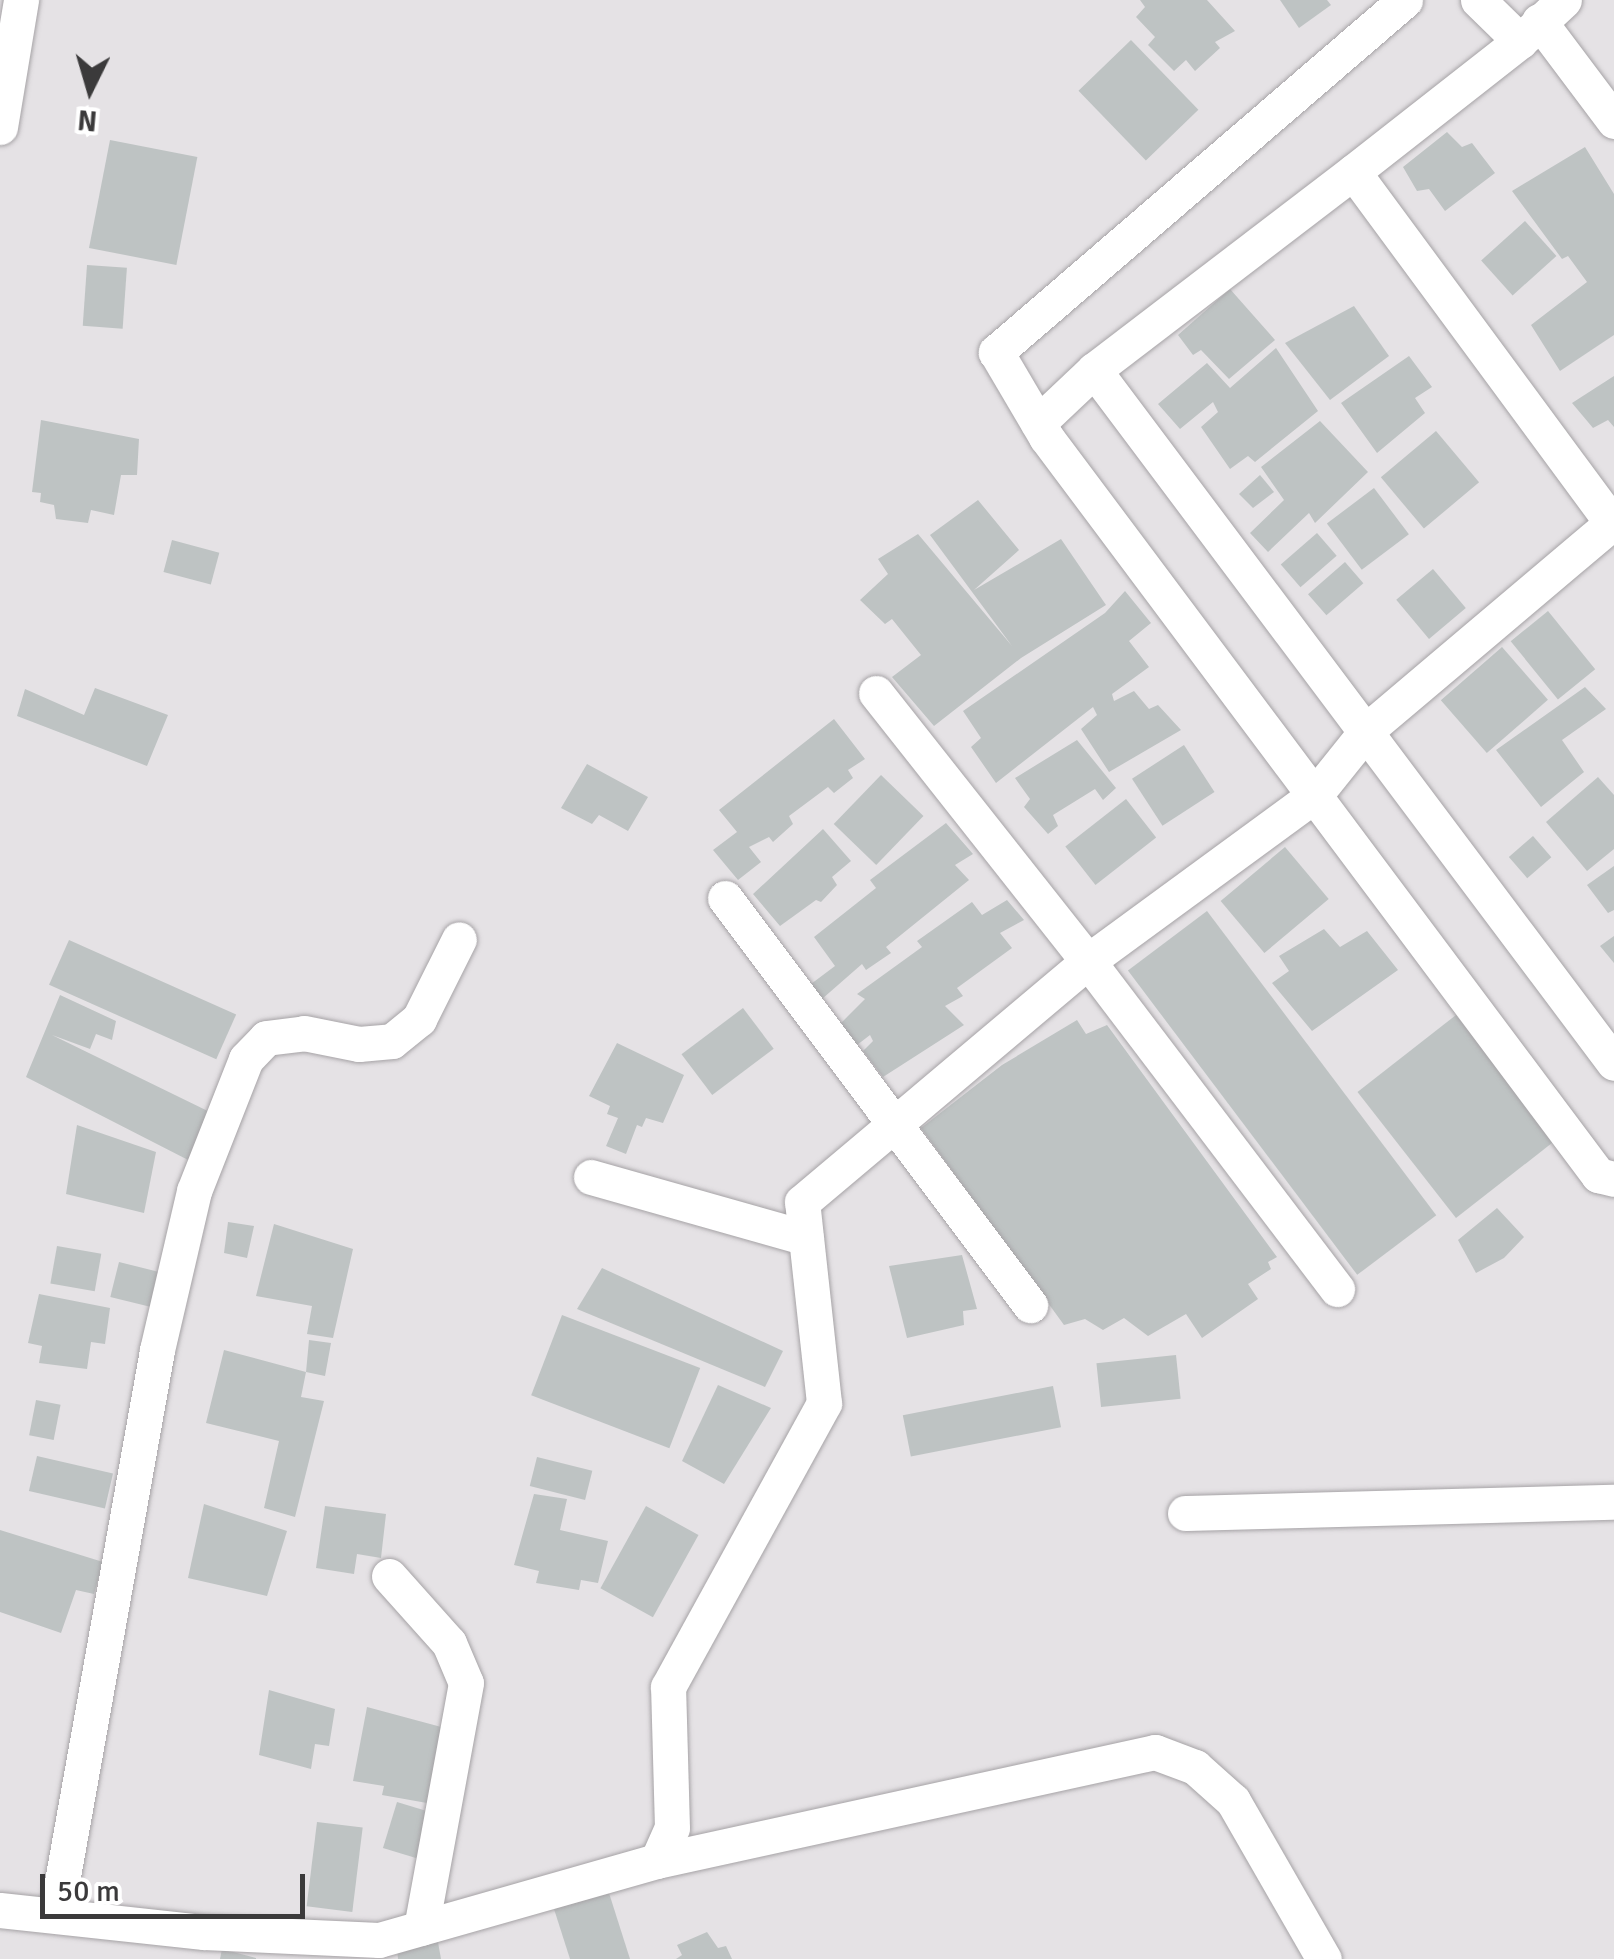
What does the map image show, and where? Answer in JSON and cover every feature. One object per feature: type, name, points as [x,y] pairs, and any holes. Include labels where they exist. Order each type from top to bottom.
[{"type":"street","points":[[0,127],[21,0]]},
{"type":"street","points":[[1405,0],[996,352],[1038,424],[1598,1175],[1614,1179]]},
{"type":"street","points":[[1478,0],[1541,20],[1614,121]]},
{"type":"street","points":[[1038,424],[1094,370],[1354,172],[1541,20]]},
{"type":"street","points":[[656,1861],[672,1828],[668,1687],[824,1403],[802,1202],[1088,961],[1316,795],[1367,730],[1613,525],[1354,172]]},
{"type":"street","points":[[1094,370],[1614,1063]]},
{"type":"street","points":[[876,693],[1088,961],[1337,1289]]},
{"type":"street","points":[[725,898],[1030,1305]]},
{"type":"street","points":[[56,1915],[157,1350],[194,1191],[246,1059],[266,1038],[304,1033],[358,1044],[392,1041],[419,1019],[459,938]]},
{"type":"street","points":[[591,1177],[806,1238]]},
{"type":"street","points":[[1185,1513],[1614,1502]]},
{"type":"street","points":[[389,1576],[449,1644],[466,1683],[421,1928]]},
{"type":"street","points":[[0,1910],[56,1915],[199,1946],[379,1940],[656,1861],[1155,1752],[1195,1767],[1232,1801],[1324,1959]]},
{"type":"building","points":[[1140,0],[1207,0],[1235,31],[1215,42],[1220,48],[1195,71],[1186,60],[1174,71],[1148,45],[1155,37],[1136,17],[1145,7]]},
{"type":"building","points":[[1280,0],[1327,0],[1331,5],[1299,28]]},
{"type":"building","points":[[1131,40],[1198,110],[1146,160],[1078,91]]},
{"type":"building","points":[[1447,132],[1462,147],[1472,143],[1495,173],[1445,211],[1429,189],[1417,191],[1403,167]]},
{"type":"building","points":[[110,140],[197,157],[176,265],[89,248]]},
{"type":"building","points":[[1585,147],[1614,194],[1614,335],[1560,371],[1531,325],[1587,282],[1568,256],[1562,259],[1512,191]]},
{"type":"building","points":[[1525,221],[1556,256],[1513,295],[1481,260]]},
{"type":"building","points":[[87,265],[127,268],[123,329],[83,326]]},
{"type":"building","points":[[1230,289],[1275,340],[1229,379],[1201,350],[1193,355],[1178,335]]},
{"type":"building","points":[[1354,306],[1389,356],[1330,400],[1285,343]]},
{"type":"building","points":[[1276,348],[1318,411],[1255,462],[1248,456],[1230,469],[1201,427],[1218,412],[1213,402],[1180,429],[1158,404],[1207,363],[1230,388]]},
{"type":"building","points":[[1409,356],[1432,387],[1415,398],[1425,413],[1377,453],[1341,403]]},
{"type":"building","points":[[1614,376],[1614,427],[1608,420],[1593,428],[1572,403]]},
{"type":"building","points":[[41,420],[139,439],[137,475],[121,475],[114,515],[91,510],[88,523],[56,519],[54,505],[40,502],[41,493],[32,492]]},
{"type":"building","points":[[1320,421],[1368,472],[1315,523],[1309,513],[1268,552],[1250,533],[1284,500],[1261,467]]},
{"type":"building","points":[[1436,431],[1479,482],[1424,529],[1381,477]]},
{"type":"building","points":[[1260,475],[1274,492],[1253,508],[1239,494]]},
{"type":"building","points":[[1374,488],[1409,534],[1362,570],[1327,524]]},
{"type":"building","points":[[978,500],[1019,550],[974,590],[1061,539],[1106,605],[1021,658],[934,726],[892,677],[921,655],[892,619],[885,624],[860,600],[888,574],[878,559],[918,534],[1012,646],[930,535]]},
{"type":"building","points":[[1317,533],[1337,556],[1300,587],[1281,564]]},
{"type":"building","points":[[172,540],[219,553],[211,585],[163,572]]},
{"type":"building","points":[[1345,562],[1363,583],[1326,615],[1308,594]]},
{"type":"building","points":[[1433,569],[1466,608],[1429,639],[1396,600]]},
{"type":"building","points":[[1125,591],[1151,623],[1129,641],[1149,667],[1112,694],[1114,701],[1134,691],[1149,709],[1158,705],[1181,730],[1109,772],[1081,729],[1097,715],[1093,707],[996,783],[971,747],[981,738],[963,711],[1105,613]]},
{"type":"building","points":[[1548,611],[1595,669],[1558,699],[1511,641]]},
{"type":"building","points":[[1502,647],[1548,700],[1487,753],[1441,700]]},
{"type":"building","points":[[1585,687],[1606,709],[1562,740],[1584,772],[1541,807],[1496,750]]},
{"type":"building","points":[[95,688],[168,715],[147,766],[17,716],[25,689],[84,715]]},
{"type":"building","points":[[834,719],[865,759],[848,770],[853,778],[834,793],[828,787],[789,816],[793,824],[773,842],[769,837],[749,847],[761,862],[738,880],[713,850],[737,832],[719,810]]},
{"type":"building","points":[[1077,740],[1116,788],[1103,800],[1095,789],[1053,815],[1058,826],[1048,834],[1024,807],[1030,799],[1015,778]]},
{"type":"building","points":[[1184,745],[1214,792],[1163,826],[1132,779]]},
{"type":"building","points":[[587,764],[648,797],[628,831],[599,815],[592,824],[561,808]]},
{"type":"building","points":[[881,775],[923,816],[876,865],[834,824]]},
{"type":"building","points":[[1598,777],[1614,795],[1614,849],[1587,871],[1546,822]]},
{"type":"building","points":[[1126,799],[1156,838],[1095,885],[1065,846]]},
{"type":"building","points":[[946,823],[973,854],[955,865],[969,880],[886,947],[891,953],[866,970],[862,964],[822,999],[811,984],[835,966],[814,937],[876,888],[870,880]]},
{"type":"building","points":[[823,829],[851,861],[832,877],[837,885],[821,902],[816,900],[780,926],[753,894]]},
{"type":"building","points":[[1533,836],[1551,857],[1527,878],[1509,857]]},
{"type":"building","points":[[1285,847],[1329,899],[1264,953],[1221,901]]},
{"type":"building","points":[[1614,866],[1614,910],[1608,913],[1587,885]]},
{"type":"building","points":[[1007,900],[1024,920],[1000,933],[1012,948],[957,988],[963,996],[945,1006],[964,1025],[883,1077],[863,1051],[873,1041],[870,1035],[857,1045],[841,1023],[865,999],[857,994],[922,947],[917,941],[972,902],[982,915]]},
{"type":"building","points":[[1207,911],[1436,1215],[1357,1275],[1128,971]]},
{"type":"building","points":[[1324,929],[1340,947],[1367,931],[1398,970],[1312,1031],[1272,983],[1289,971],[1279,956]]},
{"type":"building","points":[[1614,936],[1614,963],[1600,946]]},
{"type":"building","points":[[69,940],[236,1014],[216,1059],[49,985]]},
{"type":"building","points":[[60,995],[116,1021],[112,1040],[96,1034],[90,1049],[52,1035],[218,1116],[194,1163],[26,1077]]},
{"type":"building","points":[[743,1008],[774,1049],[712,1095],[682,1054]]},
{"type":"building","points":[[1456,1015],[1555,1141],[1456,1218],[1357,1092]]},
{"type":"building","points":[[1077,1020],[1086,1034],[1107,1025],[1277,1257],[1268,1262],[1271,1269],[1248,1284],[1258,1299],[1202,1338],[1186,1314],[1148,1336],[1124,1318],[1103,1330],[1085,1319],[1064,1325],[921,1128],[1002,1065]]},
{"type":"building","points":[[617,1043],[684,1075],[663,1123],[646,1118],[642,1127],[637,1125],[626,1154],[606,1146],[618,1118],[607,1114],[610,1106],[589,1096]]},
{"type":"building","points":[[77,1125],[156,1152],[144,1213],[66,1194]]},
{"type":"building","points":[[1497,1208],[1524,1237],[1504,1258],[1476,1273],[1458,1240]]},
{"type":"building","points":[[228,1222],[254,1226],[247,1258],[224,1253]]},
{"type":"building","points":[[274,1224],[353,1249],[333,1338],[307,1334],[312,1306],[256,1296]]},
{"type":"building","points":[[57,1246],[101,1254],[95,1291],[50,1283]]},
{"type":"building","points":[[962,1255],[977,1309],[963,1311],[964,1325],[907,1338],[889,1266]]},
{"type":"building","points":[[119,1262],[160,1272],[151,1307],[110,1297]]},
{"type":"building","points":[[602,1268],[783,1351],[765,1387],[577,1309]]},
{"type":"building","points":[[39,1294],[110,1308],[105,1344],[91,1342],[87,1369],[39,1363],[42,1346],[28,1343]]},
{"type":"building","points":[[562,1315],[700,1368],[669,1448],[531,1395]]},
{"type":"building","points":[[309,1340],[331,1343],[325,1376],[306,1372]]},
{"type":"building","points":[[224,1350],[306,1372],[301,1397],[324,1401],[295,1517],[264,1508],[279,1441],[206,1423]]},
{"type":"building","points":[[1176,1355],[1181,1399],[1101,1407],[1096,1363]]},
{"type":"building","points":[[718,1385],[771,1408],[724,1484],[682,1461]]},
{"type":"building","points":[[1053,1386],[1061,1427],[911,1456],[903,1415]]},
{"type":"building","points":[[36,1400],[61,1405],[54,1440],[29,1435]]},
{"type":"building","points":[[37,1456],[113,1474],[105,1509],[29,1491]]},
{"type":"building","points":[[537,1457],[592,1471],[585,1500],[530,1486]]},
{"type":"building","points":[[534,1494],[567,1499],[560,1530],[608,1541],[598,1583],[581,1580],[579,1590],[536,1583],[539,1571],[514,1565]]},
{"type":"building","points":[[204,1504],[287,1531],[267,1596],[188,1578]]},
{"type":"building","points":[[325,1506],[386,1514],[381,1558],[357,1554],[354,1574],[316,1568]]},
{"type":"building","points":[[646,1506],[698,1535],[653,1617],[600,1588]]},
{"type":"building","points":[[0,1530],[103,1562],[94,1594],[76,1590],[61,1633],[0,1612]]},
{"type":"building","points":[[269,1690],[335,1709],[329,1746],[315,1744],[311,1769],[259,1755]]},
{"type":"building","points":[[367,1707],[445,1728],[427,1803],[382,1795],[384,1786],[353,1781]]},
{"type":"building","points":[[397,1802],[432,1813],[418,1859],[383,1848]]},
{"type":"building","points":[[317,1822],[363,1828],[352,1912],[307,1906]]},
{"type":"building","points":[[609,1893],[630,1959],[570,1959],[554,1909]]},
{"type":"building","points":[[707,1932],[718,1948],[726,1946],[732,1959],[676,1959],[682,1955],[677,1945]]},
{"type":"building","points":[[438,1942],[441,1959],[398,1959],[397,1949]]},
{"type":"building","points":[[222,1949],[256,1958],[256,1959],[220,1959]]}]
